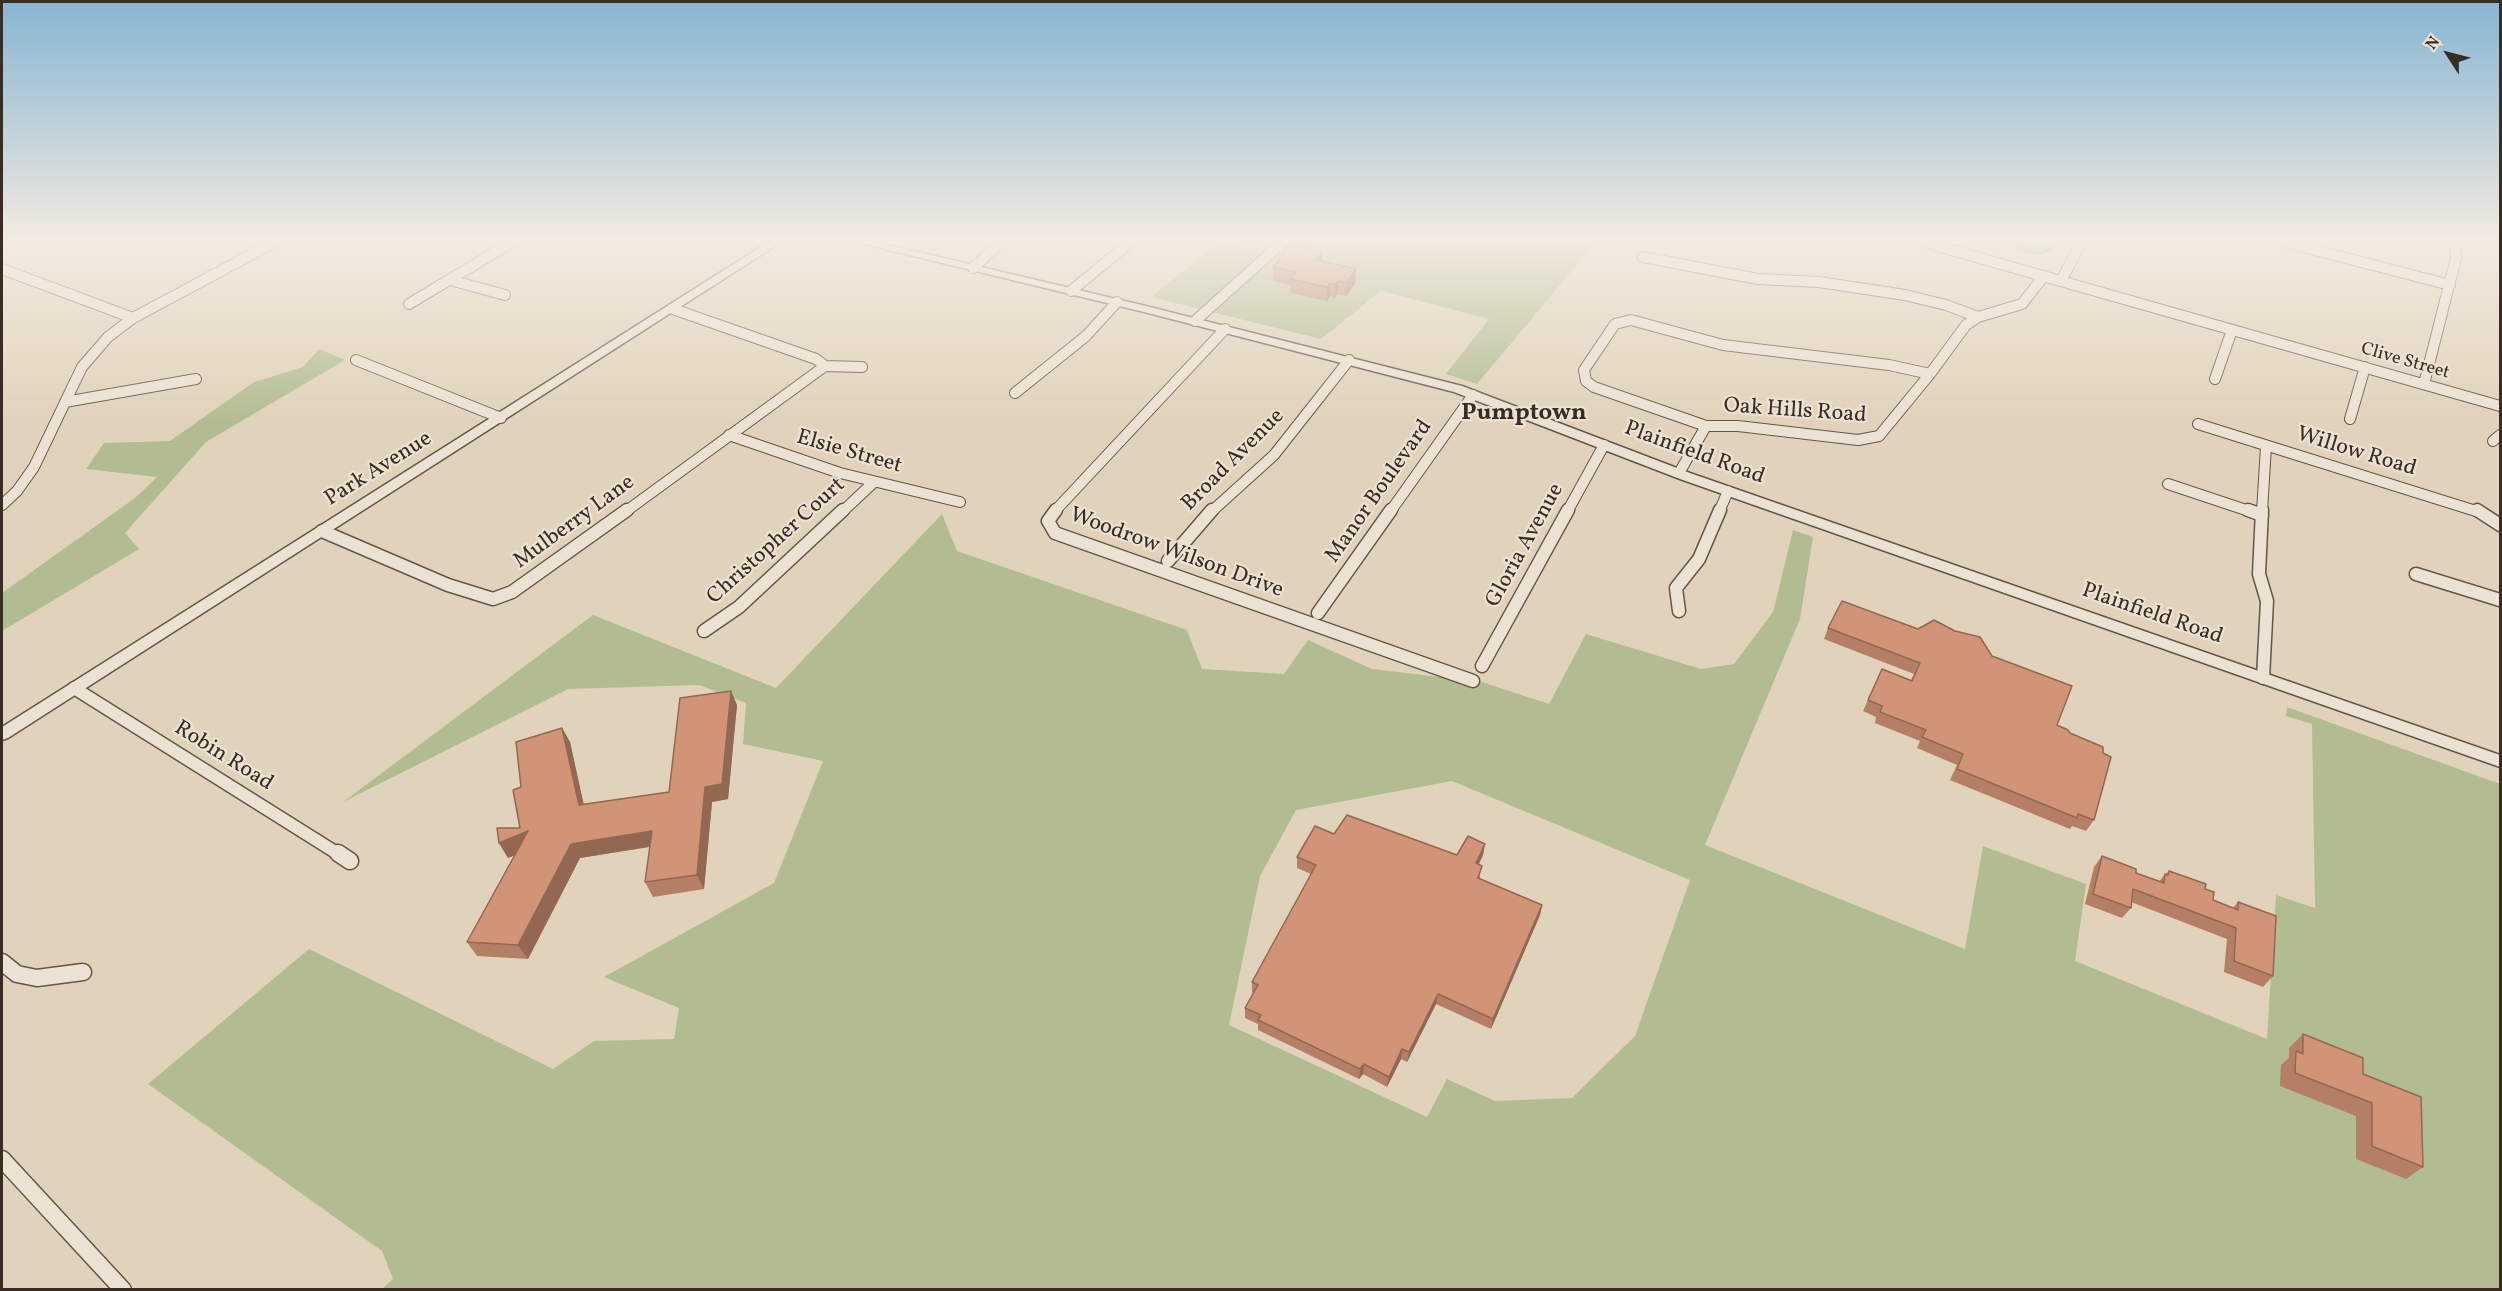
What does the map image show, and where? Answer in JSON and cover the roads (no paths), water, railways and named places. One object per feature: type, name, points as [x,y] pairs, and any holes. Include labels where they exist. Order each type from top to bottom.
[{"type":"street","points":[[88,301],[133,318]]},
{"type":"street","points":[[3,503],[17,491],[34,467],[82,367],[92,354],[108,337],[133,318],[164,301]]},
{"type":"street","points":[[409,304],[414,301]]},
{"type":"street","name":"Park Avenue","points":[[2,734],[685,301]]},
{"type":"street","name":"Plainfield Road","points":[[1115,301],[1348,360],[1473,395],[1728,491],[2500,761]]},
{"type":"street","points":[[1195,321],[1217,301]]},
{"type":"street","points":[[1931,301],[1978,317]]},
{"type":"street","name":"Oak Hills Road","points":[[1679,473],[1706,426],[1738,426],[1844,439],[1870,439],[1879,436],[1930,374],[1966,325],[1978,317],[2022,304],[2024,301]]},
{"type":"street","name":"Clive Street","points":[[2132,301],[2500,406]]},
{"type":"street","points":[[2424,384],[2446,301]]},
{"type":"street","points":[[1015,393],[1086,336],[1118,302]]},
{"type":"street","points":[[673,309],[816,359],[825,366],[862,367]]},
{"type":"street","points":[[1706,426],[1594,387],[1586,381],[1584,370],[1615,324],[1631,320],[1723,345],[1873,363],[1930,374]]},
{"type":"street","name":"Woodrow Wilson Drive","points":[[1225,329],[1053,513],[1048,521],[1055,533],[1473,681]]},
{"type":"street","points":[[2215,380],[2232,330]]},
{"type":"street","points":[[356,360],[501,418]]},
{"type":"street","name":"Broad Avenue","points":[[1168,561],[1197,525],[1274,455],[1348,360]]},
{"type":"street","name":"Mulberry Lane","points":[[322,531],[448,585],[493,599],[512,592],[566,555],[825,366]]},
{"type":"street","points":[[2350,419],[2365,367]]},
{"type":"street","points":[[65,402],[196,379]]},
{"type":"street","name":"Manor Boulevard","points":[[1318,612],[1473,395]]},
{"type":"street","name":"Willow Road","points":[[2198,424],[2475,509],[2500,525]]},
{"type":"street","name":"Elsie Street","points":[[729,435],[794,459],[874,482],[960,502]]},
{"type":"street","name":"Gloria Avenue","points":[[1482,666],[1604,445]]},
{"type":"street","points":[[2263,678],[2267,602],[2259,574],[2266,446]]},
{"type":"street","name":"Christopher Court","points":[[704,631],[739,607],[874,482]]},
{"type":"street","points":[[2168,484],[2262,515]]},
{"type":"street","points":[[1679,612],[1676,588],[1699,559],[1728,491]]},
{"type":"street","points":[[2416,574],[2500,600]]},
{"type":"street","name":"Robin Road","points":[[74,688],[350,861]]},
{"type":"street","points":[[2,962],[17,974],[37,978],[83,972]]},
{"type":"street","points":[[2,1159],[123,1290]]},
{"type":"district","name":"Pumptown","points":[[1524,415]]}]
